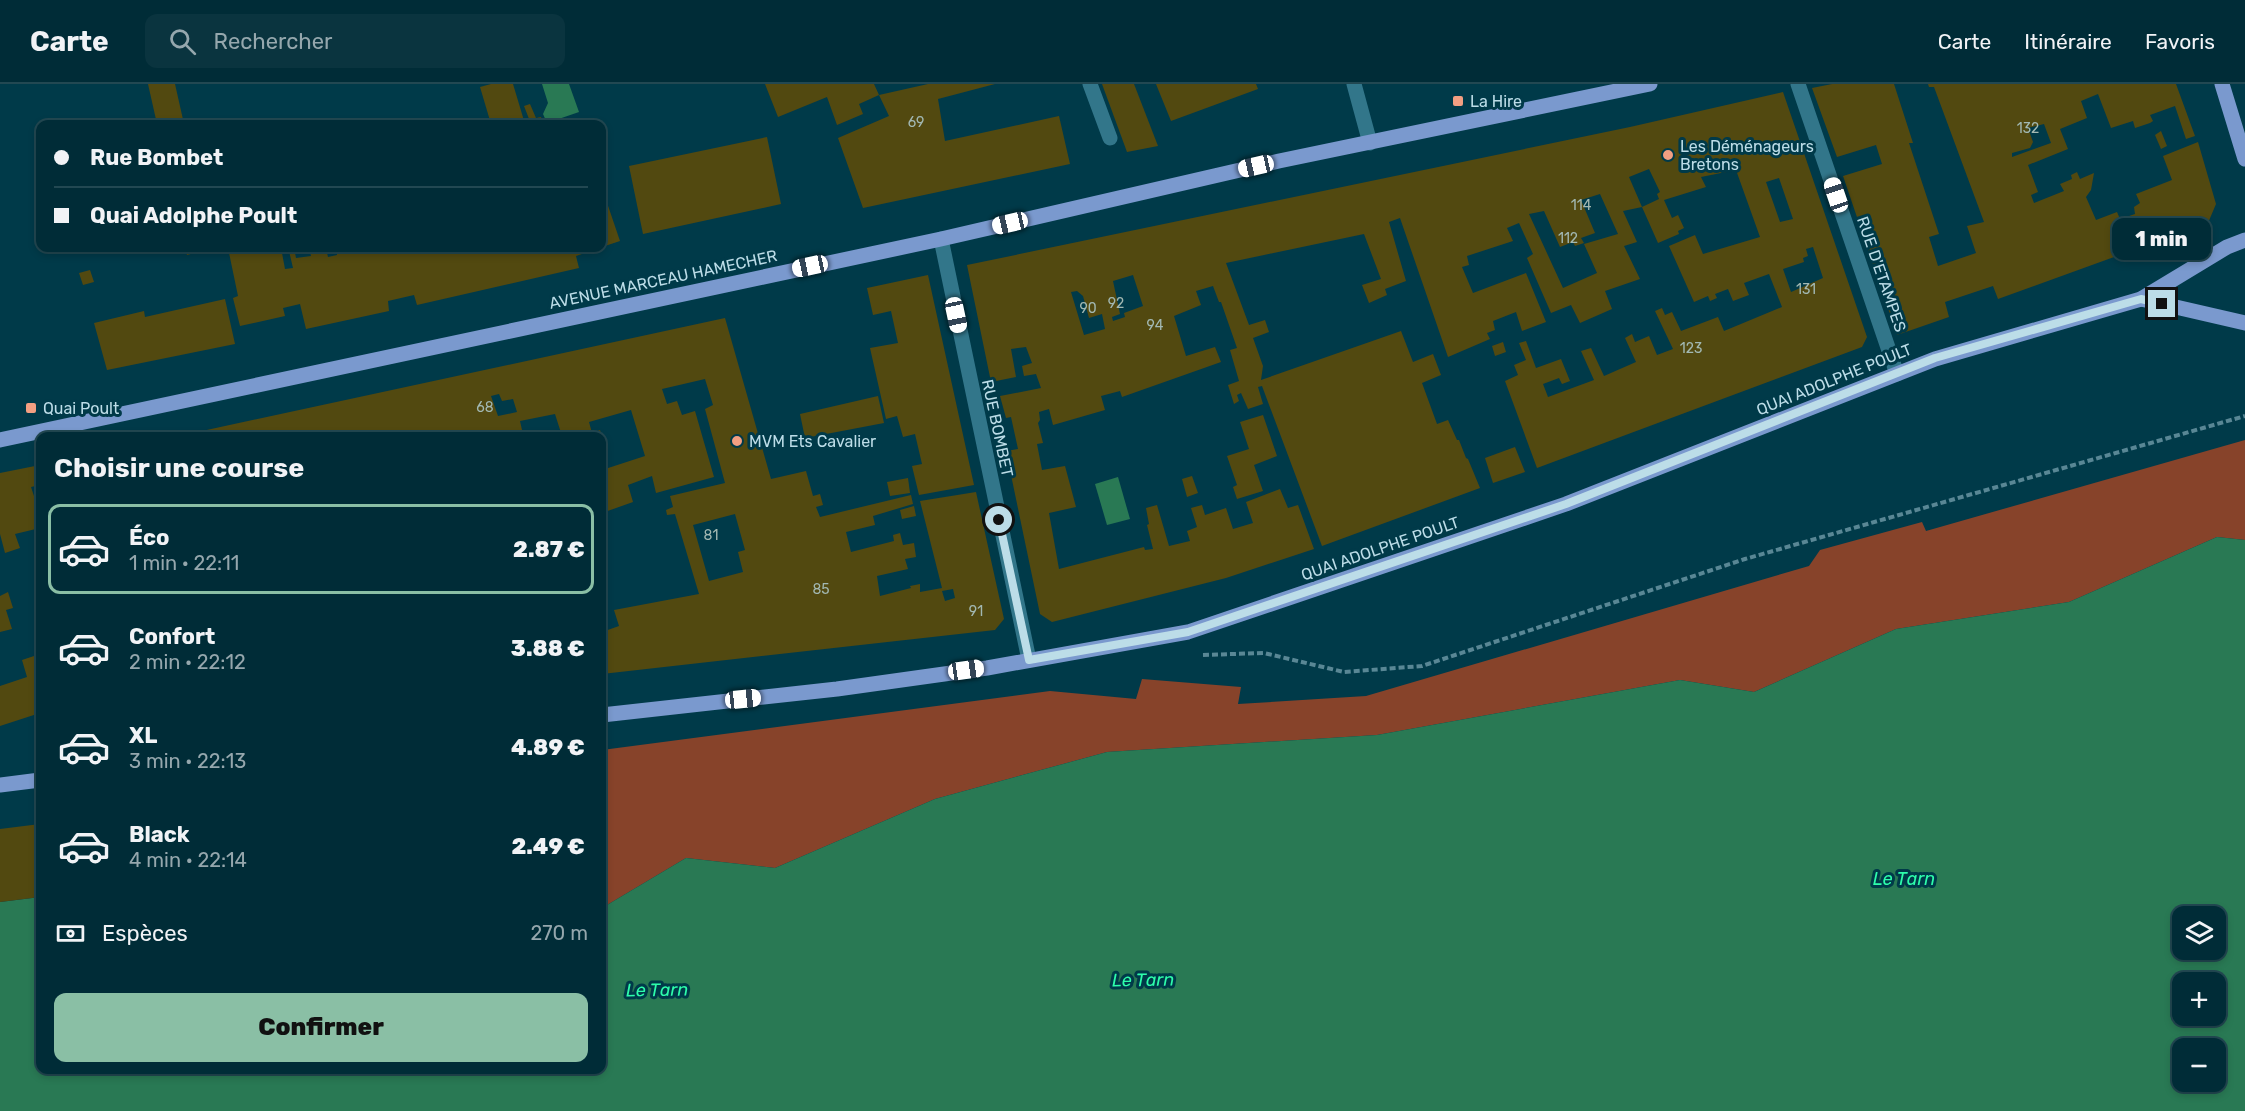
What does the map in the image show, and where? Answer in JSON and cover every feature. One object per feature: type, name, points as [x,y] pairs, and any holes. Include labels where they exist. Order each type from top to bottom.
[{"type":"main road","name":"AVENUE MARCEAU HAMECHER","points":[[37,432],[941,239],[1279,161],[1650,84]]},
{"type":"main road","points":[[2222,84],[2245,159]]},
{"type":"main road","name":"QUAI ADOLPHE POULT","points":[[606,715],[837,689],[1029,660],[1188,632],[1566,504],[1935,358],[2141,299],[2227,247],[2245,240]]},
{"type":"main road","name":"QUAI ADOLPHE POULT","points":[[2141,299],[2245,323]]},
{"type":"main road","name":"AVENUE MARCEAU HAMECHER","points":[[0,440],[36,432]]},
{"type":"main road","points":[[0,785],[36,780]]},
{"type":"street","points":[[1090,84],[1110,138]]},
{"type":"street","points":[[1354,84],[1370,143]]},
{"type":"street","name":"RUE D'ETAMPES","points":[[1798,84],[1897,374]]},
{"type":"street","name":"RUE BOMBET","points":[[941,239],[1029,660]]},
{"type":"path","points":[[1201,655],[1264,652],[1344,672],[1422,666],[1745,559],[2245,416]]},
{"type":"shaded area","points":[[2245,440],[2245,540],[2217,537],[2069,602],[1896,629],[1754,692],[1680,680],[1377,735],[1107,752],[935,799],[775,868],[686,858],[606,906],[606,749],[1050,691],[1136,699],[1142,679],[1241,687],[1238,704],[1366,696],[1809,566],[1820,550],[1922,522],[1926,531]]},
{"type":"water","points":[[542,84],[569,84],[579,112],[556,120],[546,120],[543,114],[548,103]]},
{"type":"water","points":[[1118,477],[1130,519],[1107,525],[1095,484]]},
{"type":"water","name":"Le Tarn","points":[[2217,537],[2245,540],[2245,1111],[0,1111],[0,902],[36,898],[36,1074],[606,1074],[606,906],[686,858],[775,868],[935,799],[1107,752],[1377,735],[1680,680],[1754,692],[1896,629],[2069,602]]},
{"type":"building","points":[[148,84],[175,84],[183,120],[156,120]]},
{"type":"building","points":[[491,84],[513,84],[524,120],[490,120],[480,87]]},
{"type":"building","points":[[765,84],[874,84],[879,95],[859,104],[863,114],[837,125],[827,97],[778,117]]},
{"type":"building","points":[[928,84],[995,84],[938,99],[945,141],[1059,116],[1070,164],[863,208],[838,138],[889,116],[879,95]]},
{"type":"building","points":[[1102,84],[1134,84],[1158,146],[1127,152]]},
{"type":"building","points":[[1156,84],[1256,84],[1258,89],[1171,121]]},
{"type":"building","points":[[1832,84],[1894,84],[1913,143],[1909,143],[1939,234],[1929,237],[1938,266],[1976,253],[1967,226],[1984,222],[1934,87],[1929,87],[1928,84],[2176,84],[2195,136],[2186,139],[2175,106],[2150,115],[2153,121],[2150,123],[2135,128],[2133,121],[2111,128],[2098,94],[2081,101],[2087,118],[2060,129],[2068,149],[2028,165],[2038,192],[2031,195],[2034,203],[2064,191],[2060,184],[2072,179],[2071,175],[2077,172],[2080,179],[2094,173],[2091,190],[2086,197],[2096,220],[2117,212],[2120,219],[2135,214],[2134,207],[2140,203],[2136,194],[2172,180],[2163,156],[2198,142],[2216,204],[2208,223],[1998,299],[1993,286],[1945,302],[1949,317],[1897,335],[1843,176],[1882,164],[1876,145],[1837,157],[1812,88]],"holes":[[[2044,124],[2051,143],[2012,157],[2012,153],[2030,148],[2033,142],[2028,128]]]},
{"type":"building","points":[[1783,92],[1867,337],[1862,347],[1537,468],[1505,381],[1518,375],[1514,365],[1526,360],[1519,343],[1526,341],[1536,368],[1561,359],[1570,381],[1562,384],[1559,378],[1543,384],[1548,397],[1594,380],[1581,351],[1591,348],[1604,376],[1636,362],[1625,338],[1632,334],[1635,342],[1649,336],[1657,355],[1673,349],[1655,311],[1662,308],[1665,315],[1672,312],[1681,331],[1718,317],[1724,331],[1782,307],[1769,274],[1744,283],[1749,295],[1733,301],[1728,289],[1715,294],[1717,298],[1710,301],[1708,296],[1694,302],[1669,246],[1695,235],[1703,254],[1760,237],[1736,170],[1701,177],[1706,187],[1664,200],[1672,218],[1678,215],[1684,228],[1678,231],[1679,234],[1658,243],[1642,207],[1623,211],[1637,242],[1624,246],[1640,279],[1605,291],[1612,309],[1580,323],[1571,305],[1551,313],[1527,258],[1533,254],[1519,223],[1507,228],[1513,241],[1467,256],[1469,265],[1462,267],[1473,293],[1526,273],[1546,322],[1522,331],[1516,312],[1493,321],[1495,330],[1487,333],[1490,339],[1448,357],[1400,218],[1389,222],[1406,281],[1385,289],[1387,295],[1369,303],[1362,285],[1381,279],[1364,234],[1226,263],[1249,325],[1265,320],[1269,332],[1253,338],[1263,366],[1261,380],[1401,331],[1413,362],[1433,354],[1441,375],[1422,383],[1437,424],[1448,420],[1480,488],[1322,546],[1262,386],[1258,387],[1263,404],[1248,409],[1241,393],[1237,395],[1239,401],[1234,404],[1228,385],[1239,381],[1230,350],[1237,348],[1213,286],[1196,291],[1201,305],[1174,316],[1186,356],[1215,347],[1221,362],[1122,397],[1120,391],[1101,396],[1105,410],[1053,425],[1049,409],[1039,412],[1038,423],[1043,443],[1037,444],[1042,470],[1065,466],[1076,507],[1049,513],[1059,569],[1144,547],[1145,550],[1153,549],[1147,525],[1149,524],[1146,508],[1157,505],[1169,546],[1190,541],[1187,531],[1197,527],[1191,508],[1202,505],[1205,515],[1226,508],[1233,529],[1253,523],[1246,502],[1280,489],[1288,508],[1298,505],[1314,549],[1226,578],[1052,622],[1040,614],[1006,451],[1018,449],[1011,417],[1006,418],[1000,396],[1041,388],[1036,374],[1024,376],[1022,366],[1032,363],[1026,347],[1011,349],[1016,377],[991,382],[967,265],[1630,127]],"holes":[[[1649,169],[1660,192],[1657,194],[1659,199],[1642,207],[1629,177]],[[1779,178],[1793,219],[1780,222],[1766,182]],[[1600,194],[1618,234],[1584,244],[1597,273],[1563,288],[1529,214],[1544,211],[1560,247],[1573,242],[1575,246],[1584,243],[1581,238],[1595,233],[1581,200]],[[1813,247],[1823,278],[1791,292],[1783,269],[1804,262],[1803,258],[1808,256],[1806,249]],[[1133,275],[1143,306],[1124,313],[1125,317],[1113,321],[1112,317],[1120,314],[1113,281]],[[1077,291],[1083,296],[1089,318],[1102,314],[1105,329],[1084,335],[1071,292]]]},
{"type":"building","points":[[530,104],[536,118],[541,117],[542,120],[529,120],[524,106]]},
{"type":"building","points":[[2161,131],[2167,146],[2161,149],[2155,135]]},
{"type":"building","points":[[767,137],[781,204],[643,234],[629,166]]},
{"type":"building","points":[[606,200],[620,241],[606,246]]},
{"type":"building","points":[[229,252],[286,252],[282,253],[285,269],[293,268],[289,252],[295,252],[296,258],[311,256],[310,252],[327,252],[328,257],[337,255],[337,252],[588,252],[576,256],[579,268],[417,305],[414,295],[388,301],[389,311],[306,329],[300,304],[283,308],[285,316],[240,326],[233,298],[238,296]]},
{"type":"building","points":[[90,270],[94,282],[83,285],[79,273]]},
{"type":"building","points":[[928,275],[974,485],[919,495],[912,466],[922,464],[915,434],[903,437],[897,416],[886,419],[870,348],[898,343],[891,311],[873,315],[867,288]]},
{"type":"building","points":[[225,299],[235,344],[107,370],[94,323],[144,311],[145,317]]},
{"type":"building","points":[[725,318],[771,479],[806,471],[813,496],[820,494],[823,505],[816,507],[820,517],[911,495],[913,504],[873,516],[875,525],[846,532],[851,552],[894,541],[893,535],[900,533],[903,545],[914,543],[916,557],[905,559],[908,569],[877,576],[880,596],[920,584],[920,592],[942,588],[920,501],[976,492],[1004,619],[995,630],[606,674],[606,631],[619,626],[614,610],[699,594],[675,514],[667,515],[666,510],[673,507],[670,496],[725,483],[705,409],[713,405],[705,379],[662,389],[667,404],[677,401],[682,415],[695,411],[714,477],[656,493],[652,476],[628,485],[633,502],[606,512],[606,469],[645,456],[631,410],[589,422],[592,432],[561,432],[555,414],[520,421],[522,430],[513,432],[198,432]],"holes":[[[499,394],[502,401],[513,399],[517,412],[498,416],[491,396]],[[735,514],[745,550],[738,552],[743,572],[709,581],[693,525]],[[953,589],[955,598],[945,601],[942,591]]]},
{"type":"building","points":[[1503,342],[1506,352],[1495,356],[1492,346]]},
{"type":"building","points":[[878,396],[884,423],[805,438],[800,414]]},
{"type":"building","points":[[1263,415],[1277,456],[1254,465],[1263,491],[1237,499],[1233,487],[1237,485],[1227,456],[1249,449],[1240,422]]},
{"type":"building","points":[[1515,447],[1525,472],[1493,483],[1485,458]]},
{"type":"building","points":[[36,466],[36,486],[31,487],[36,502],[36,529],[15,534],[20,548],[5,553],[0,534],[0,473]]},
{"type":"building","points":[[1192,476],[1198,493],[1187,497],[1182,479]]},
{"type":"building","points":[[908,478],[910,493],[890,496],[887,482]]},
{"type":"building","points":[[914,506],[916,516],[902,519],[900,510]]},
{"type":"building","points":[[8,592],[13,608],[6,610],[12,629],[0,632],[0,596]]},
{"type":"building","points":[[36,655],[36,714],[0,726],[0,686],[27,677],[22,660]]},
{"type":"building","points":[[36,824],[36,898],[0,902],[0,829]]},
{"type":"place","name":"La Hire","points":[[1458,101]]},
{"type":"place","name":"Les Déménageurs Bretons","points":[[1668,155]]},
{"type":"place","name":"Quai Poult","points":[[31,408]]},
{"type":"place","name":"MVM Ets Cavalier","points":[[737,441]]},
{"type":"route","points":[[999,520],[1029,660],[1188,632],[1566,504],[1935,358],[2141,299],[2162,304]]}]
